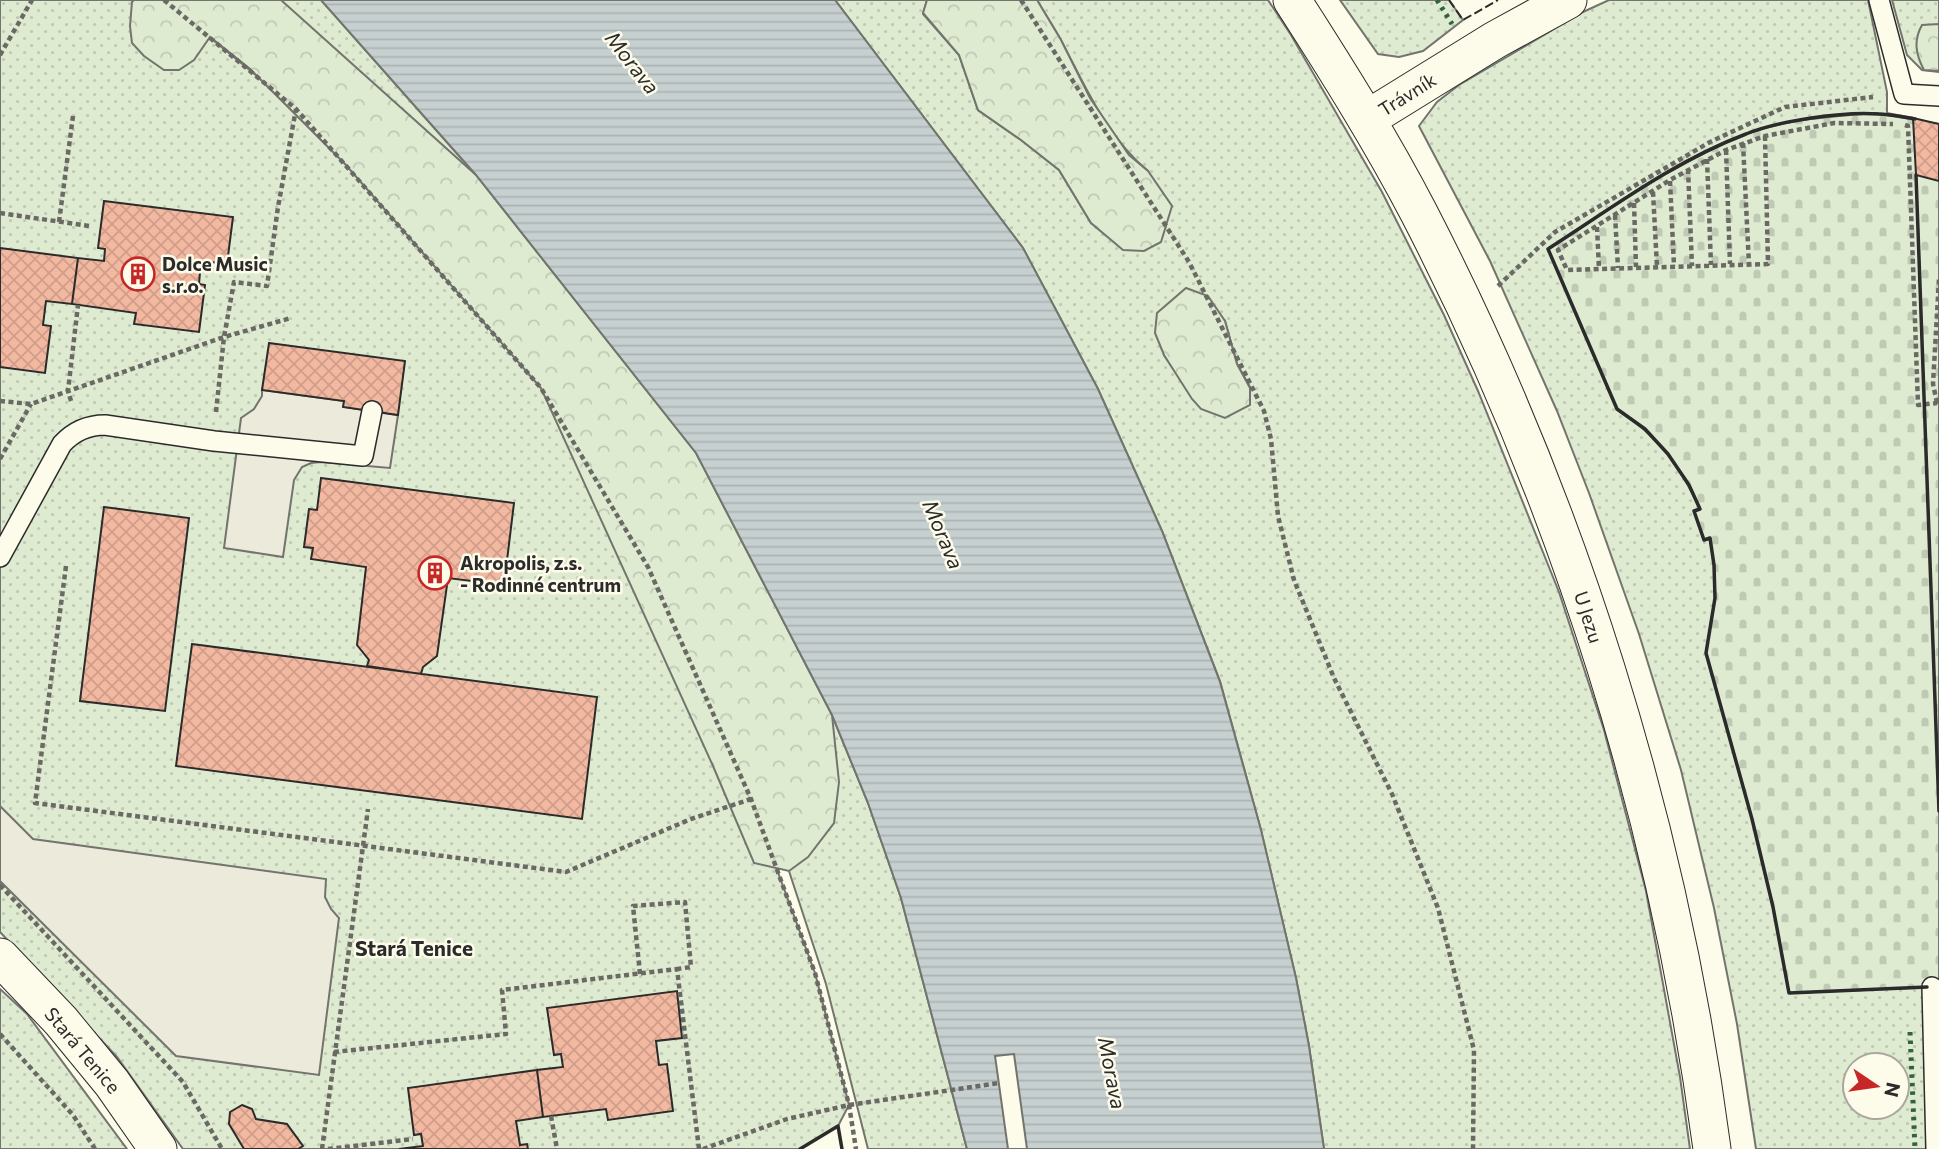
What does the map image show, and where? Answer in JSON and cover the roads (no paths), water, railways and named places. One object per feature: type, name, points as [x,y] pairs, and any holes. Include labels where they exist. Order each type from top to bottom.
[{"type":"street","name":"Trávník","points":[[1292,0],[1367,119],[1495,40],[1568,0]]},
{"type":"street","name":"U Jezu","points":[[1367,119],[1418,212],[1476,329],[1537,470],[1591,622],[1656,845],[1679,945],[1702,1073],[1712,1149]]},
{"type":"street","name":"Stará Tenice","points":[[0,957],[69,1031],[112,1083],[158,1149]]},
{"type":"lane","points":[[1879,0],[1904,94],[1939,96]]},
{"type":"lane","points":[[0,557],[62,444],[78,431],[106,425],[214,441],[363,456],[372,411]]},
{"type":"lane","points":[[1932,987],[1936,1149]]},
{"type":"water","name":"Morava","points":[[321,0],[835,0],[1023,248],[1098,389],[1162,531],[1220,682],[1261,830],[1296,978],[1324,1149],[967,1149],[901,898],[868,803],[832,715],[696,453],[476,175]]},
{"type":"place","name":"Dolce Music s.r.o.","points":[[138,274]]},
{"type":"place","name":"Akropolis, z.s. - Rodinné centrum","points":[[435,573]]},
{"type":"district","name":"Stará Tenice","points":[[414,947]]}]
